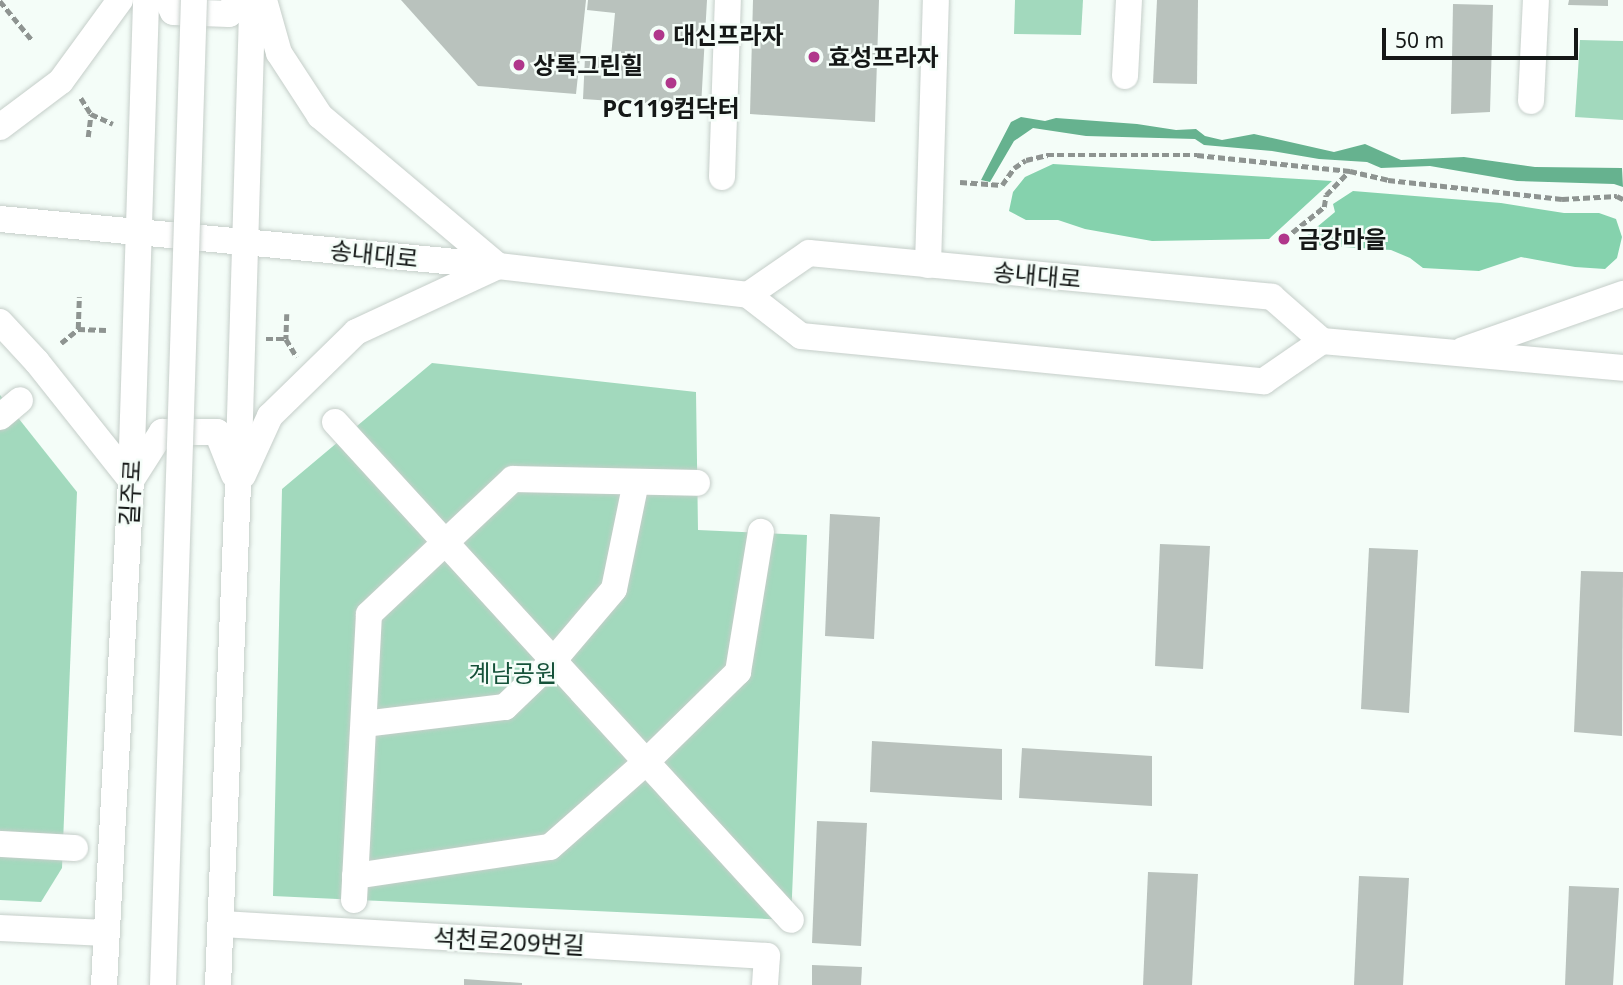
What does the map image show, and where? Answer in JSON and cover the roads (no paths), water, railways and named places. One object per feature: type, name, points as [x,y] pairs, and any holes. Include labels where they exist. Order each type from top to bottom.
[{"type":"street","points":[[0,128],[61,81],[120,0]]},
{"type":"street","name":"길주로","points":[[104,985],[131,480],[146,0]]},
{"type":"street","points":[[167,0],[173,12],[229,14],[236,0]]},
{"type":"street","name":"길주로","points":[[163,985],[194,0]]},
{"type":"street","points":[[218,985],[238,484],[252,0]]},
{"type":"street","points":[[238,484],[270,416],[356,332],[498,266],[320,116],[279,53],[264,0]]},
{"type":"street","points":[[722,177],[728,0]]},
{"type":"street","points":[[928,265],[936,0]]},
{"type":"street","points":[[1125,76],[1129,0]]},
{"type":"street","points":[[1531,101],[1536,0]]},
{"type":"street","name":"송내대로","points":[[0,219],[498,266],[748,295],[809,253],[1272,297],[1322,341]]},
{"type":"street","points":[[1455,353],[1623,294]]},
{"type":"street","points":[[748,295],[801,336],[1264,381],[1322,341],[1623,368]]},
{"type":"street","points":[[0,322],[37,362],[131,480],[162,432],[217,432],[238,484]]},
{"type":"street","points":[[0,417],[20,400]]},
{"type":"street","points":[[335,422],[790,920]]},
{"type":"street","points":[[697,483],[513,479],[369,614],[354,888],[550,847],[646,762],[738,672],[761,533]]},
{"type":"street","points":[[364,724],[505,707],[553,661],[614,589],[636,482]]},
{"type":"street","points":[[0,844],[75,848]]},
{"type":"street","name":"석천로209번길","points":[[222,924],[767,956],[765,985]]},
{"type":"street","points":[[0,928],[106,933]]},
{"type":"place","name":"대신프라자","points":[[659,35]]},
{"type":"place","name":"효성프라자","points":[[814,57]]},
{"type":"place","name":"상록그린힐","points":[[519,65]]},
{"type":"place","name":"PC119컴닥터","points":[[671,83]]},
{"type":"place","name":"금강마을","points":[[1284,239]]},
{"type":"park label","name":"계남공원","points":[[513,673]]}]
